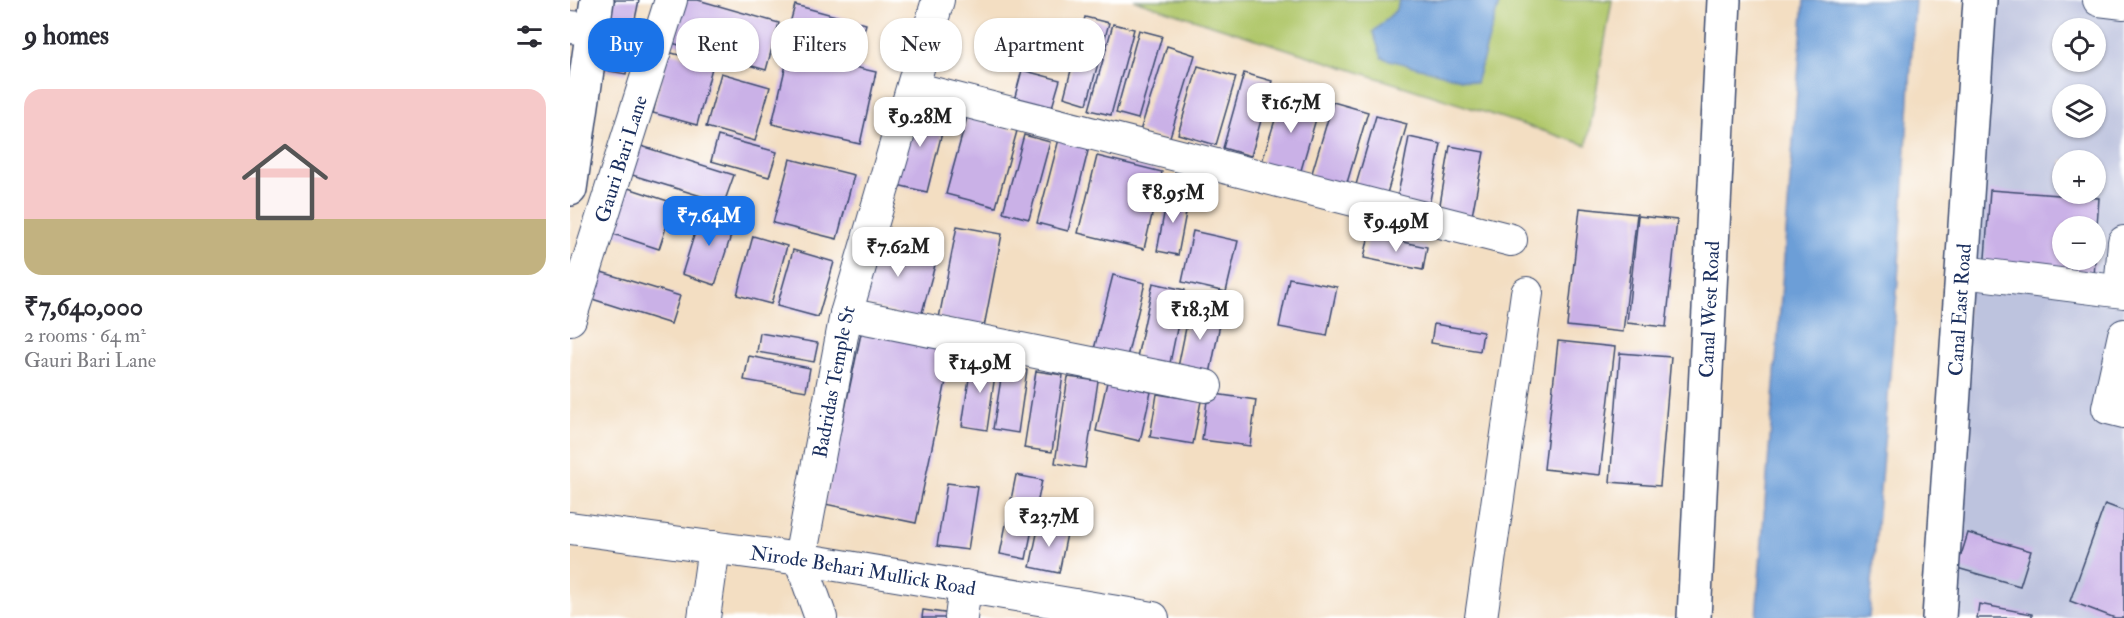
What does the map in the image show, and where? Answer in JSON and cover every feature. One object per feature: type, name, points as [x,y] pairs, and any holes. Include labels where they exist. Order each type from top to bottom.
[{"type":"main road","name":"Canal West Road","points":[[1694,618],[1724,0]]},
{"type":"main road","name":"Canal East Road","points":[[1939,618],[1980,0]]},
{"type":"main road","points":[[570,189],[587,19]]},
{"type":"street","name":"Gauri Bari Lane","points":[[570,319],[671,0]]},
{"type":"street","name":"Badridas Temple St","points":[[800,559],[846,314],[938,0]]},
{"type":"street","points":[[2099,0],[2124,3]]},
{"type":"street","points":[[913,88],[1511,240]]},
{"type":"street","points":[[1963,272],[2122,291],[2124,242]]},
{"type":"street","points":[[1481,618],[1527,293]]},
{"type":"street","points":[[846,314],[1206,386]]},
{"type":"street","points":[[2124,335],[2108,408],[2124,412]]},
{"type":"street","name":"Nirode Behari Mullick Road","points":[[570,528],[800,559],[1153,618]]},
{"type":"street","points":[[704,618],[714,547]]},
{"type":"street","points":[[800,559],[821,618]]},
{"type":"street","points":[[961,618],[965,586]]},
{"type":"shaded area","points":[[1986,0],[2124,0],[2124,618],[1948,618]]},
{"type":"green space","points":[[1134,0],[1612,0],[1587,145]]},
{"type":"water","points":[[1399,0],[1500,0],[1476,83],[1382,58],[1373,32],[1397,9]]},
{"type":"water","points":[[1804,0],[1915,0],[1898,281],[1869,618],[1756,618]]},
{"type":"building","points":[[610,0],[639,0],[635,18],[606,18]]},
{"type":"building","points":[[684,0],[698,0],[771,21],[771,52],[766,70],[759,68],[759,18],[679,18]]},
{"type":"building","points":[[795,5],[844,18],[791,18]]},
{"type":"building","points":[[1105,22],[1109,23],[1105,38]]},
{"type":"building","points":[[1113,24],[1134,29],[1111,115],[1089,110],[1100,72],[1105,72],[1105,53]]},
{"type":"building","points":[[676,29],[676,44],[672,43]]},
{"type":"building","points":[[1139,30],[1162,36],[1138,119],[1116,113]]},
{"type":"building","points":[[1167,46],[1195,55],[1169,140],[1140,131]]},
{"type":"building","points":[[668,52],[676,54],[676,72],[711,72],[697,125],[653,113]]},
{"type":"building","points":[[1198,66],[1236,77],[1216,145],[1178,134]]},
{"type":"building","points":[[868,70],[876,72],[860,144],[772,124],[784,72],[868,72]]},
{"type":"building","points":[[1021,72],[1060,80],[1050,114],[1013,104]]},
{"type":"building","points":[[1071,72],[1096,72],[1087,104],[1064,97]]},
{"type":"building","points":[[721,73],[770,87],[755,141],[706,127]]},
{"type":"building","points":[[1244,73],[1272,81],[1251,156],[1223,148]]},
{"type":"building","points":[[1284,91],[1321,102],[1299,177],[1261,165]]},
{"type":"building","points":[[1333,102],[1368,112],[1344,193],[1309,183]]},
{"type":"building","points":[[913,104],[947,113],[927,192],[893,184]]},
{"type":"building","points":[[1376,116],[1407,124],[1384,204],[1353,195]]},
{"type":"building","points":[[967,117],[1017,131],[996,207],[946,194]]},
{"type":"building","points":[[1024,135],[1050,142],[1029,219],[1003,212]]},
{"type":"building","points":[[718,136],[777,152],[769,177],[711,161]]},
{"type":"building","points":[[1409,137],[1441,144],[1427,216],[1395,210]]},
{"type":"building","points":[[1059,139],[1089,147],[1068,231],[1037,223]]},
{"type":"building","points":[[638,145],[734,175],[724,203],[629,174]]},
{"type":"building","points":[[1450,146],[1484,152],[1472,216],[1439,210]]},
{"type":"building","points":[[1097,156],[1162,172],[1144,249],[1078,233]]},
{"type":"building","points":[[790,159],[854,175],[837,239],[773,223]]},
{"type":"building","points":[[625,187],[674,203],[659,249],[610,233]]},
{"type":"building","points":[[1990,190],[2052,195],[2052,204],[2099,204],[2098,216],[2052,216],[2052,270],[2094,270],[2094,279],[1984,271]]},
{"type":"building","points":[[1168,193],[1189,197],[1178,255],[1157,251]]},
{"type":"building","points":[[1580,208],[1637,214],[1623,332],[1567,326]]},
{"type":"building","points":[[702,210],[736,220],[715,285],[682,274]]},
{"type":"building","points":[[1638,216],[1677,220],[1666,327],[1627,323]]},
{"type":"building","points":[[957,226],[1002,234],[984,327],[939,318]]},
{"type":"building","points":[[1193,231],[1238,241],[1226,292],[1182,282]]},
{"type":"building","points":[[1369,235],[1427,247],[1423,270],[1364,258]]},
{"type":"building","points":[[753,236],[787,246],[771,304],[737,295]]},
{"type":"building","points":[[875,237],[938,254],[920,320],[857,302]]},
{"type":"building","points":[[793,250],[834,262],[818,317],[777,306]]},
{"type":"building","points":[[598,271],[680,296],[671,324],[589,298]]},
{"type":"building","points":[[1113,275],[1145,283],[1126,361],[1093,353]]},
{"type":"building","points":[[1289,278],[1337,287],[1327,336],[1279,327]]},
{"type":"building","points":[[1153,283],[1185,290],[1169,368],[1136,362]]},
{"type":"building","points":[[1190,308],[1222,314],[1210,374],[1178,367]]},
{"type":"building","points":[[1434,324],[1483,332],[1480,351],[1431,343]]},
{"type":"building","points":[[862,329],[953,348],[916,523],[825,504]]},
{"type":"building","points":[[760,333],[818,343],[814,362],[757,352]]},
{"type":"building","points":[[1558,341],[1615,347],[1600,475],[1544,469]]},
{"type":"building","points":[[1620,353],[1671,357],[1660,486],[1610,482]]},
{"type":"building","points":[[749,356],[810,368],[806,391],[744,380]]},
{"type":"building","points":[[972,358],[997,361],[987,430],[962,426]]},
{"type":"building","points":[[1003,366],[1027,370],[1018,433],[993,429]]},
{"type":"building","points":[[1036,371],[1063,375],[1052,452],[1024,448]]},
{"type":"building","points":[[1068,377],[1098,381],[1085,468],[1055,463]]},
{"type":"building","points":[[1107,382],[1151,392],[1140,441],[1096,431]]},
{"type":"building","points":[[1208,393],[1256,400],[1250,446],[1202,440]]},
{"type":"building","points":[[1157,394],[1201,401],[1193,444],[1150,437]]},
{"type":"building","points":[[1016,475],[1042,480],[1026,559],[1000,554]]},
{"type":"building","points":[[947,483],[978,487],[968,550],[937,546]]},
{"type":"building","points":[[2105,504],[2124,511],[2124,618],[2115,618],[2070,601]]},
{"type":"building","points":[[1039,524],[1068,529],[1059,573],[1030,567]]},
{"type":"building","points":[[1968,533],[2031,551],[2020,586],[1957,568]]},
{"type":"building","points":[[1979,604],[2032,614],[2032,618],[1977,618]]},
{"type":"building","points":[[923,610],[951,614],[951,618],[922,618]]}]
